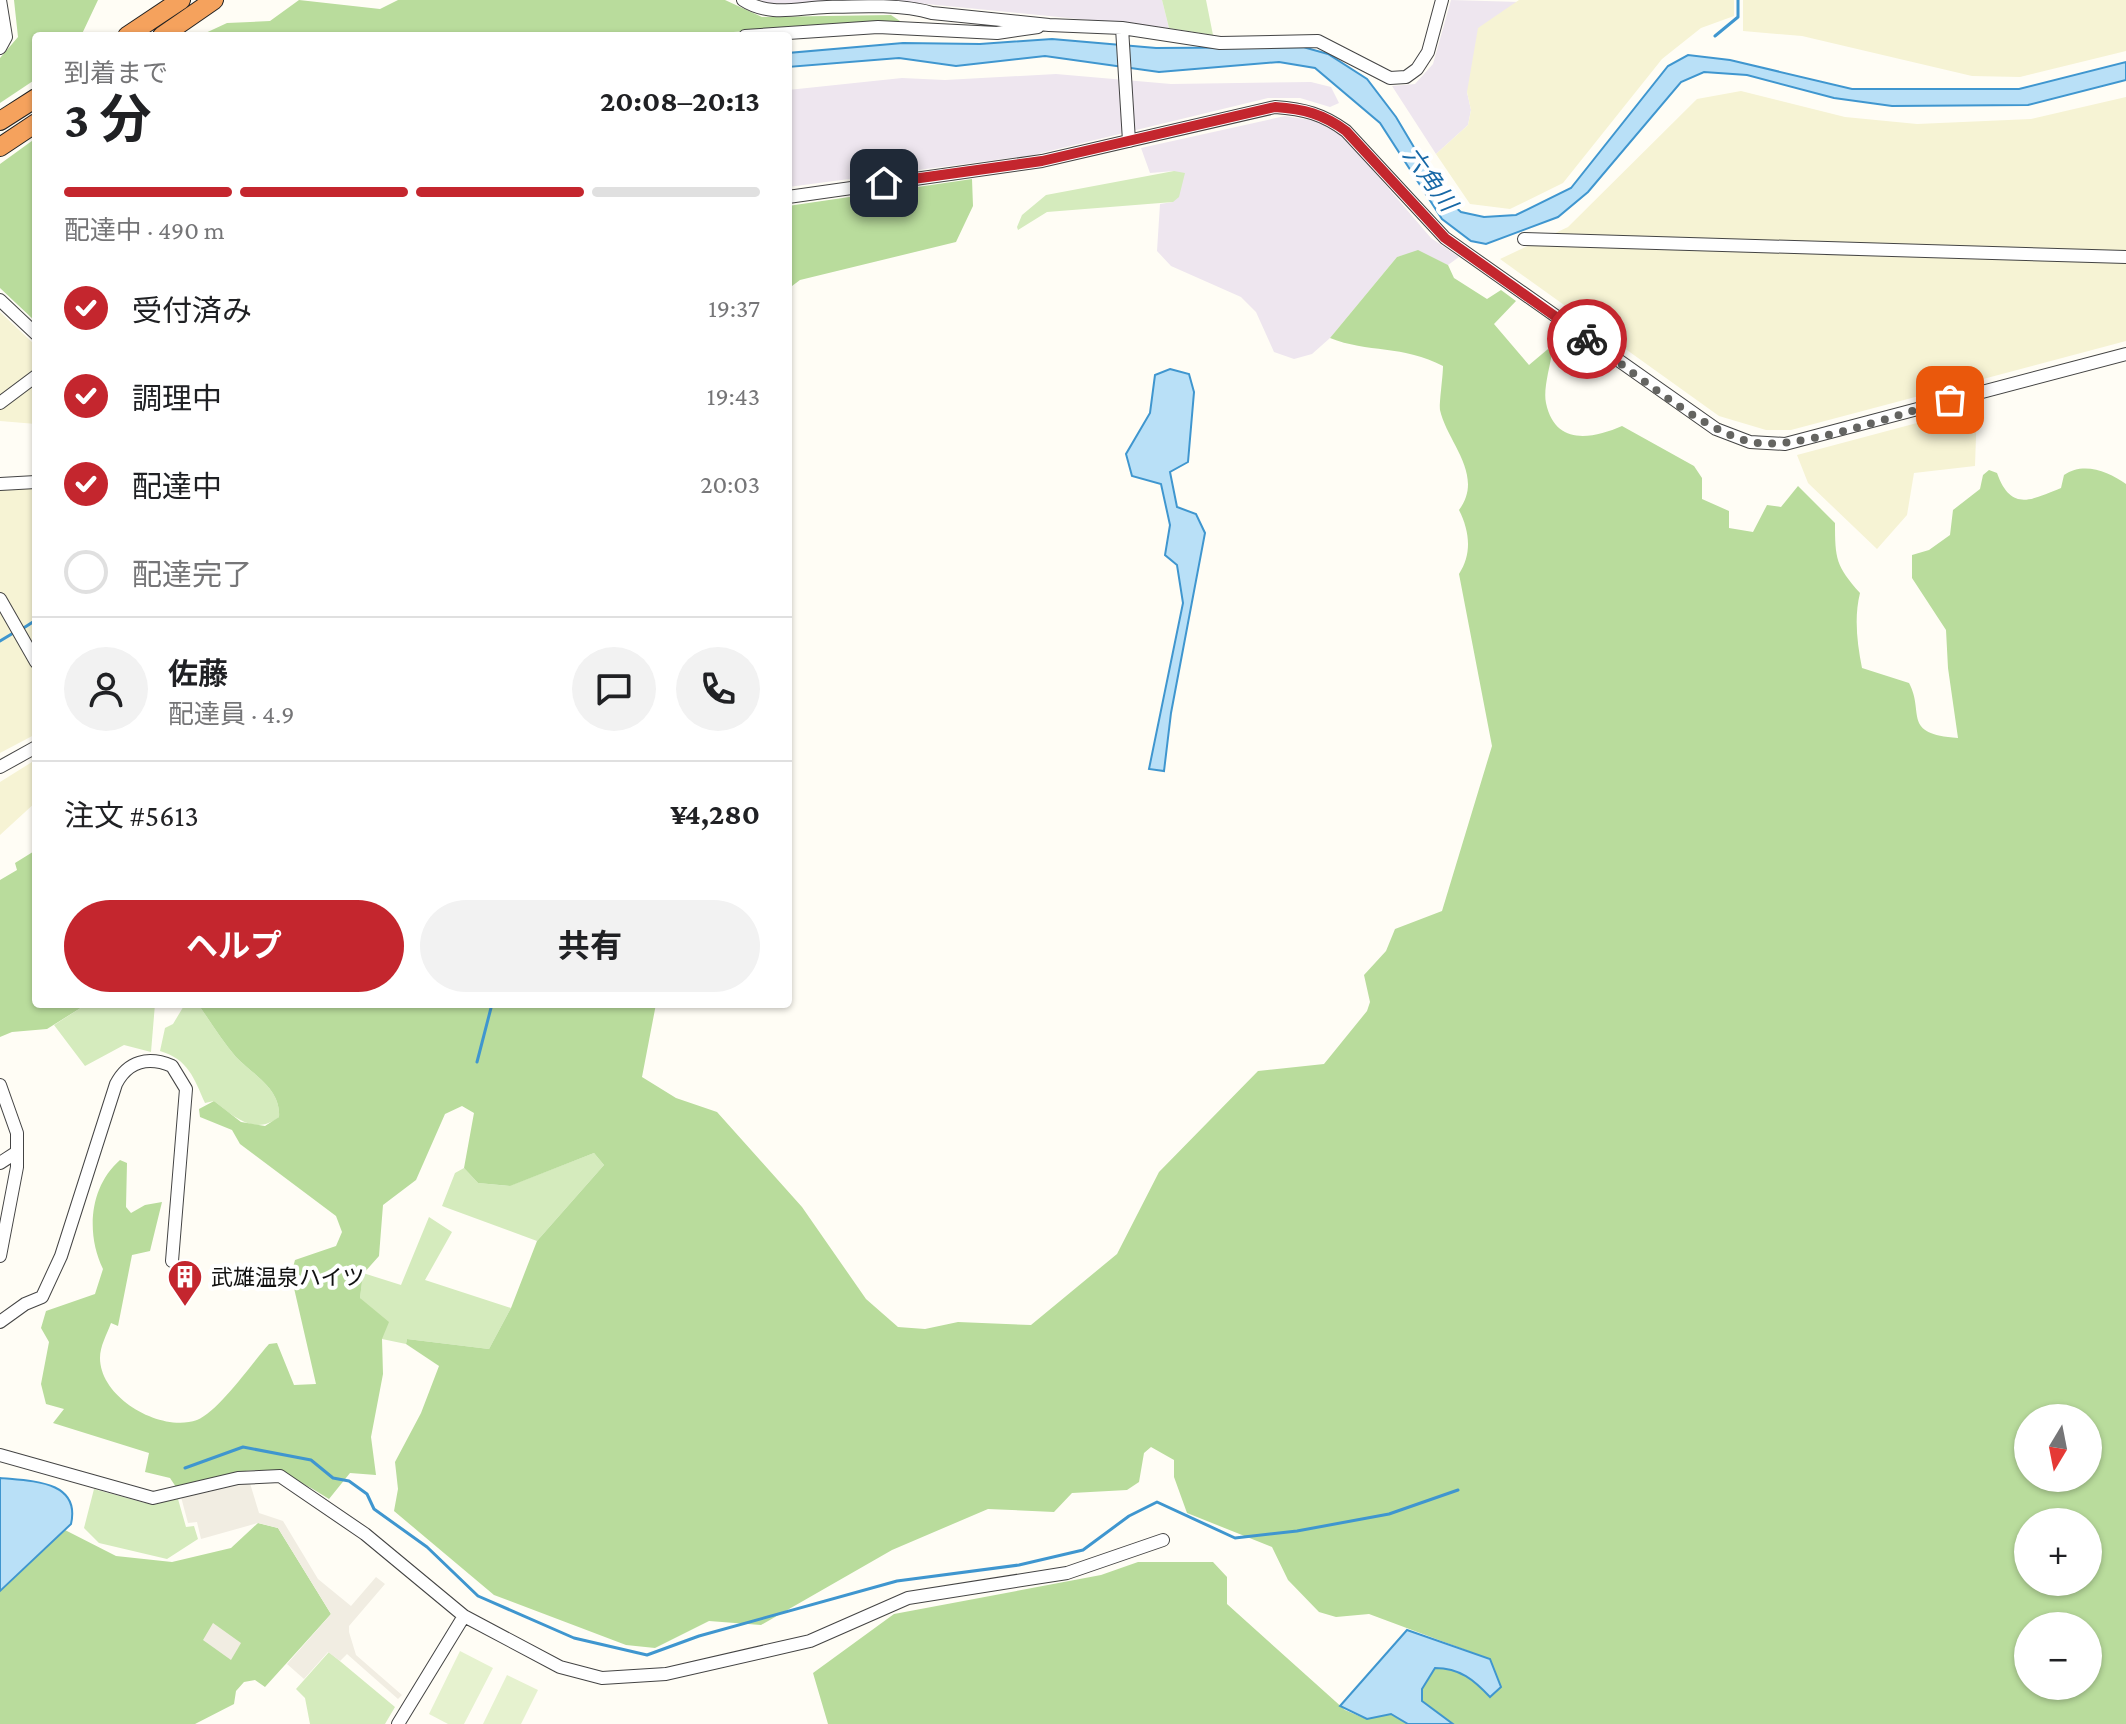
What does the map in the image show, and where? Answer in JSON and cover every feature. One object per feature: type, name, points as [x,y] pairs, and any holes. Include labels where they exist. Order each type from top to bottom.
[{"type":"highway","points":[[133,32],[181,0]]},
{"type":"highway","points":[[168,32],[214,0]]},
{"type":"highway","points":[[0,121],[32,101]]},
{"type":"highway","points":[[0,147],[32,126]]},
{"type":"street","points":[[0,0],[6,37],[0,48]]},
{"type":"street","points":[[743,0],[768,11],[830,7],[915,8],[932,13],[1220,43],[1318,41],[1390,78],[1406,77],[1417,69],[1428,52],[1442,0]]},
{"type":"street","points":[[792,33],[878,27],[997,33],[1049,25]]},
{"type":"street","points":[[1123,34],[1129,141]]},
{"type":"street","points":[[792,196],[1042,161],[1275,107],[1305,109],[1328,117],[1346,131],[1445,238],[1716,429],[1750,442],[1785,444],[2126,354]]},
{"type":"street","points":[[1524,239],[2126,257]]},
{"type":"street","points":[[0,300],[32,330]]},
{"type":"street","points":[[0,403],[32,379]]},
{"type":"street","points":[[0,484],[32,482]]},
{"type":"street","points":[[0,599],[32,655]]},
{"type":"street","points":[[0,767],[32,749]]},
{"type":"street","points":[[0,1322],[25,1304],[42,1297],[61,1256],[116,1084],[132,1064],[146,1061],[172,1066],[186,1089],[172,1261]]},
{"type":"street","points":[[0,1085],[17,1133],[17,1167],[0,1256]]},
{"type":"street","points":[[0,1163],[17,1152]]},
{"type":"street","points":[[0,1455],[153,1498],[246,1476],[280,1476],[365,1534],[464,1616],[560,1667],[602,1678],[666,1674],[810,1641],[908,1598],[1067,1573],[1163,1540]]},
{"type":"street","points":[[398,1724],[464,1616]]},
{"type":"shaded area","points":[[760,0],[1162,0],[1169,28],[896,1],[768,4]]},
{"type":"shaded area","points":[[1451,0],[1520,2],[1467,92],[1471,110],[1468,125],[1436,154],[1392,86],[1415,84],[1433,64]]},
{"type":"shaded area","points":[[1519,0],[1734,0],[1734,16],[1701,28],[1662,59],[1563,183],[1510,209],[1470,204],[1436,154],[1468,125],[1471,110],[1467,92],[1478,28]]},
{"type":"shaded area","points":[[1743,0],[2126,0],[2126,51],[2020,77],[1972,76],[1802,36],[1743,31]]},
{"type":"shaded area","points":[[1056,74],[1171,84],[1311,82],[1331,87],[1339,103],[1330,107],[1300,98],[1268,98],[1033,155],[792,186],[792,90],[902,78],[945,80]]},
{"type":"shaded area","points":[[1741,91],[1845,117],[1917,124],[2031,119],[2126,97],[2126,341],[1791,430],[1766,430],[1719,416],[1500,259],[1568,227],[1697,99]]},
{"type":"shaded area","points":[[1285,116],[1322,122],[1341,133],[1431,238],[1459,257],[1448,265],[1418,251],[1397,257],[1330,338],[1312,354],[1294,359],[1274,352],[1256,312],[1241,297],[1171,266],[1157,251],[1160,204],[1173,202],[1174,171],[1150,173],[1141,148]]},
{"type":"shaded area","points":[[0,312],[32,342],[32,424],[0,421]]},
{"type":"shaded area","points":[[1977,407],[1975,466],[1914,473],[1907,515],[1877,549],[1808,483],[1797,455]]},
{"type":"shaded area","points":[[32,486],[32,736],[0,753],[0,487]]},
{"type":"shaded area","points":[[32,762],[32,806],[0,835],[0,782]]},
{"type":"shaded area","points":[[249,1480],[259,1513],[283,1521],[318,1579],[351,1606],[376,1577],[385,1584],[349,1626],[349,1632],[356,1655],[402,1695],[398,1699],[347,1654],[340,1661],[328,1652],[304,1679],[287,1664],[331,1614],[278,1528],[258,1523],[201,1539],[197,1522],[188,1523],[181,1497]]},
{"type":"shaded area","points":[[213,1623],[241,1643],[231,1660],[203,1640]]},
{"type":"green space","points":[[14,0],[98,0],[83,32],[32,32],[32,82],[0,103],[0,58],[18,37]]},
{"type":"green space","points":[[299,0],[380,9],[398,0],[725,0],[762,17],[891,15],[900,21],[733,32],[208,32],[227,23],[270,21]]},
{"type":"green space","points":[[1162,0],[1206,0],[1213,35],[1169,28]]},
{"type":"green space","points":[[32,141],[32,318],[0,288],[0,164]]},
{"type":"green space","points":[[1174,171],[1185,173],[1179,197],[1173,202],[1047,212],[1018,230],[1022,215],[1046,195]]},
{"type":"green space","points":[[972,179],[973,206],[956,242],[800,280],[792,286],[792,205]]},
{"type":"green space","points":[[1418,250],[1448,265],[1454,278],[1487,299],[1501,290],[1516,301],[1494,324],[1529,365],[1548,349],[1552,353],[1545,397],[1557,427],[1576,436],[1587,436],[1622,426],[1694,466],[1702,478],[1702,499],[1729,511],[1729,528],[1753,532],[1767,505],[1781,507],[1798,486],[1835,523],[1838,561],[1860,593],[1857,630],[1862,668],[1909,683],[1922,727],[1940,736],[1958,738],[1946,630],[1912,578],[1912,555],[1929,550],[1950,535],[1953,510],[1980,489],[1983,475],[1989,470],[1997,473],[2009,493],[2023,500],[2061,488],[2064,475],[2080,469],[2104,472],[2126,484],[2126,1724],[1453,1724],[1422,1701],[1421,1689],[1435,1668],[1447,1668],[1471,1677],[1490,1659],[1369,1614],[1336,1617],[1319,1612],[1288,1580],[1272,1547],[1187,1513],[1174,1477],[1174,1460],[1151,1447],[1144,1453],[1139,1482],[1127,1490],[1072,1493],[1054,1512],[988,1509],[892,1550],[761,1625],[709,1621],[655,1648],[626,1645],[494,1595],[394,1511],[398,1489],[395,1462],[421,1413],[439,1366],[406,1344],[407,1339],[489,1349],[511,1308],[537,1241],[604,1165],[594,1153],[510,1186],[478,1183],[464,1168],[474,1113],[462,1106],[445,1114],[416,1180],[383,1205],[379,1256],[363,1274],[360,1298],[389,1322],[382,1339],[383,1374],[371,1437],[376,1475],[350,1473],[329,1499],[287,1477],[254,1470],[176,1487],[170,1478],[145,1472],[149,1453],[53,1423],[64,1409],[46,1404],[41,1384],[49,1342],[41,1328],[46,1311],[95,1294],[103,1269],[94,1241],[94,1212],[102,1184],[120,1160],[127,1163],[126,1207],[131,1213],[145,1205],[162,1202],[150,1251],[132,1255],[118,1326],[111,1323],[101,1349],[103,1373],[121,1399],[150,1417],[182,1423],[197,1420],[225,1397],[269,1344],[277,1343],[294,1385],[316,1384],[291,1275],[295,1260],[336,1246],[342,1232],[336,1216],[240,1144],[232,1130],[200,1117],[199,1109],[214,1101],[241,1122],[265,1126],[279,1117],[276,1098],[271,1090],[236,1057],[201,1008],[655,1008],[642,1077],[676,1098],[717,1112],[802,1207],[866,1299],[898,1327],[925,1329],[958,1322],[1031,1325],[1117,1254],[1159,1172],[1258,1071],[1324,1064],[1367,1011],[1370,1002],[1364,975],[1386,951],[1395,929],[1442,911],[1492,746],[1459,574],[1468,551],[1465,526],[1459,510],[1468,484],[1462,459],[1440,410],[1443,366],[1414,355],[1330,338],[1397,257]]},
{"type":"green space","points":[[32,852],[32,1008],[81,1008],[47,1029],[12,1032],[0,1037],[0,880],[17,870],[15,863]]},
{"type":"green space","points":[[81,1008],[155,1008],[151,1052],[124,1045],[85,1066],[54,1025]]},
{"type":"green space","points":[[183,1008],[201,1008],[236,1057],[271,1090],[276,1098],[279,1117],[262,1125],[253,1125],[237,1118],[214,1101],[205,1103],[184,1064],[160,1051],[165,1028],[173,1024]]},
{"type":"green space","points":[[594,1153],[604,1165],[537,1241],[442,1206],[455,1173],[464,1168],[478,1183],[509,1186]]},
{"type":"green space","points":[[429,1217],[452,1232],[425,1280],[511,1308],[489,1349],[407,1339],[406,1344],[382,1339],[360,1298],[363,1273],[401,1285]]},
{"type":"green space","points":[[94,1489],[145,1503],[178,1499],[186,1527],[194,1526],[198,1539],[167,1559],[99,1543],[84,1528]]},
{"type":"green space","points":[[258,1523],[278,1528],[331,1614],[265,1687],[255,1680],[244,1682],[236,1691],[234,1704],[195,1724],[0,1724],[0,1591],[52,1539],[65,1530],[116,1556],[172,1562],[231,1548]]},
{"type":"green space","points":[[1138,1562],[1213,1562],[1227,1577],[1227,1604],[1345,1710],[1366,1719],[1391,1714],[1408,1724],[828,1724],[813,1673],[894,1614],[1101,1575]]},
{"type":"green space","points":[[460,1651],[493,1668],[464,1724],[448,1724],[429,1714]]},
{"type":"green space","points":[[329,1652],[395,1707],[385,1724],[310,1724],[305,1698],[296,1689]]},
{"type":"green space","points":[[507,1675],[538,1690],[521,1724],[483,1724]]},
{"type":"water","name":"六角川","points":[[1052,39],[1156,48],[1303,47],[1328,54],[1367,79],[1396,117],[1443,196],[1461,212],[1484,217],[1516,215],[1571,188],[1668,66],[1688,55],[1730,60],[1852,89],[2019,89],[2126,62],[2126,80],[2028,105],[1892,106],[1834,98],[1747,75],[1704,72],[1681,82],[1588,192],[1558,217],[1486,244],[1471,241],[1442,219],[1380,123],[1315,68],[1279,62],[1159,72],[1045,56],[956,66],[899,58],[792,67],[792,53],[903,43],[980,44]]},
{"type":"water","points":[[1170,369],[1189,374],[1194,392],[1188,462],[1170,472],[1177,507],[1196,514],[1205,533],[1171,713],[1164,771],[1149,769],[1183,603],[1177,565],[1165,555],[1170,525],[1161,484],[1132,476],[1126,454],[1150,413],[1155,375]]},
{"type":"water","points":[[0,1478],[50,1486],[61,1491],[72,1510],[71,1524],[0,1591]]},
{"type":"water","points":[[1407,1630],[1490,1659],[1501,1687],[1490,1697],[1466,1676],[1435,1668],[1422,1689],[1422,1701],[1453,1724],[1408,1724],[1391,1714],[1367,1719],[1340,1706]]},
{"type":"waterway","points":[[1715,36],[1738,17],[1738,0]]},
{"type":"waterway","points":[[22,629],[32,623]]},
{"type":"waterway","points":[[0,641],[15,632]]},
{"type":"waterway","points":[[477,1062],[491,1008]]},
{"type":"waterway","points":[[185,1468],[243,1447],[311,1460],[333,1478],[349,1481],[367,1494],[374,1509],[427,1547],[478,1596],[574,1638],[647,1655],[699,1636],[897,1581],[1019,1565],[1083,1550],[1129,1516],[1157,1502],[1235,1538],[1297,1531],[1389,1514],[1458,1490]]},
{"type":"way so far","points":[[1587,339],[1716,429],[1750,442],[1785,444],[1950,400]]},
{"type":"place","name":"武雄温泉ハイツ","points":[[185,1308]]},
{"type":"route","points":[[884,183],[1042,161],[1275,107],[1305,109],[1328,117],[1346,131],[1445,238],[1587,339]]}]
